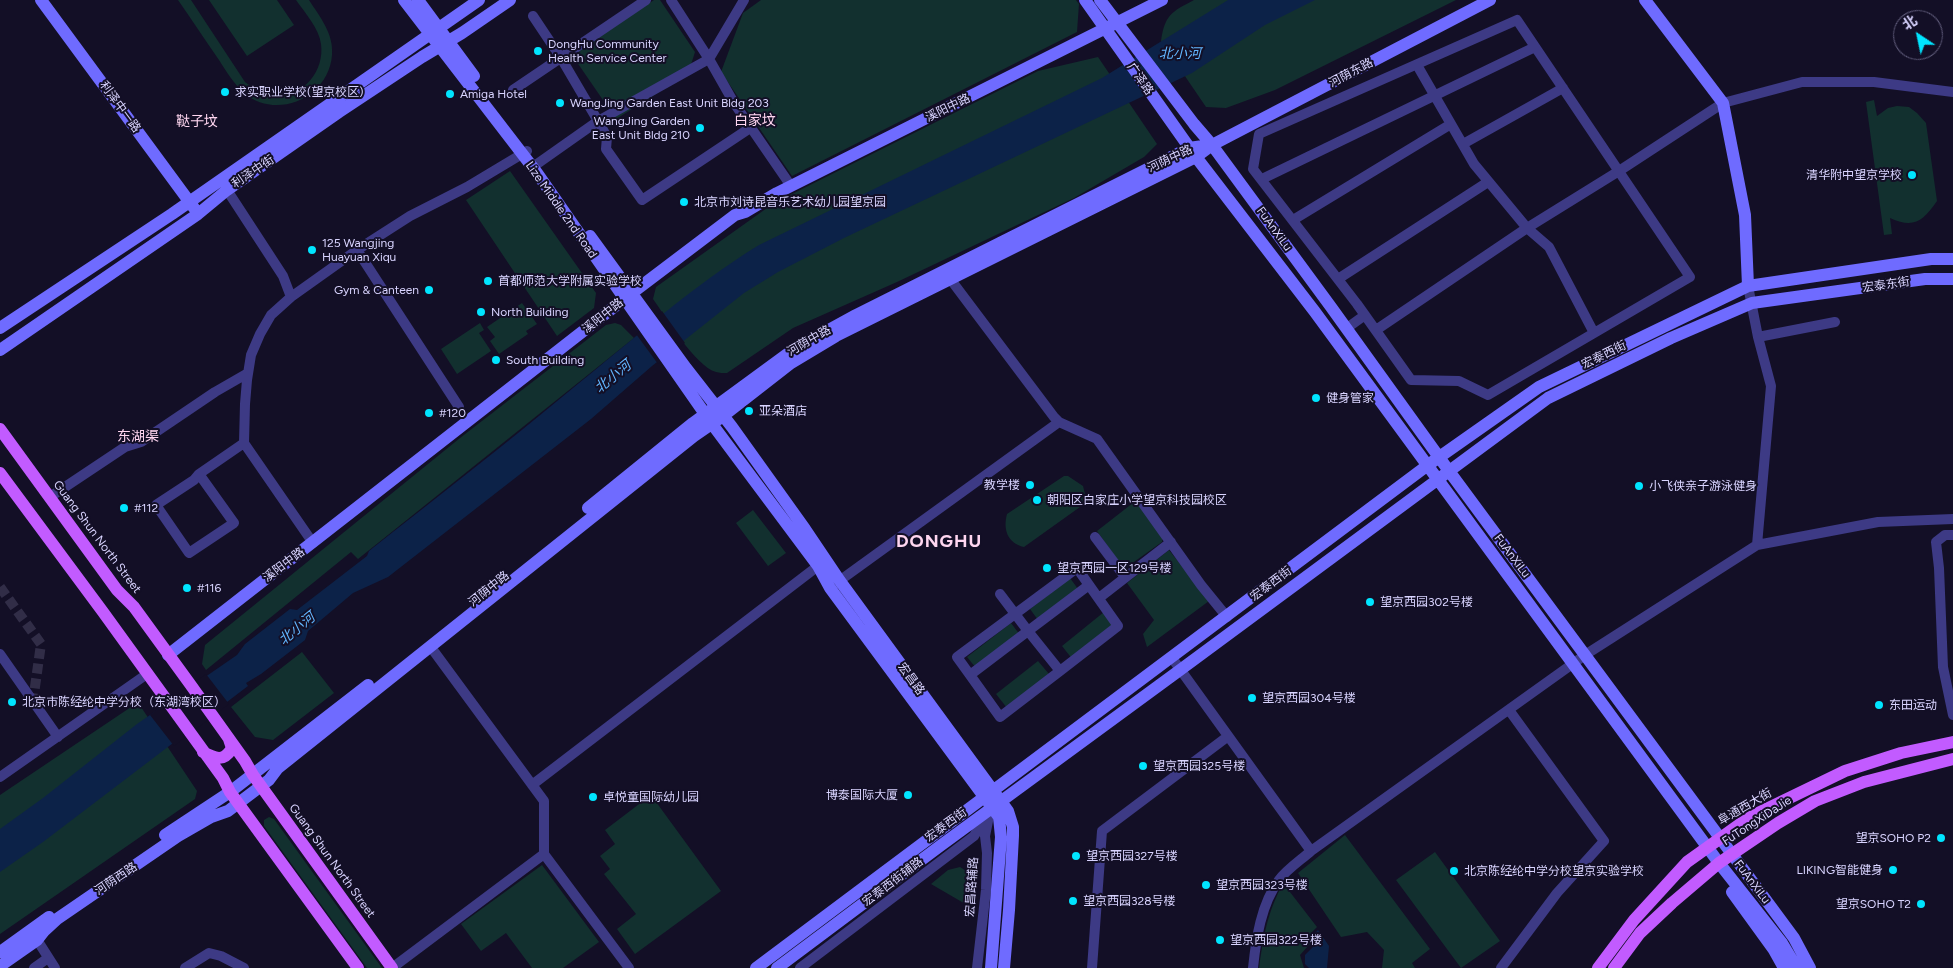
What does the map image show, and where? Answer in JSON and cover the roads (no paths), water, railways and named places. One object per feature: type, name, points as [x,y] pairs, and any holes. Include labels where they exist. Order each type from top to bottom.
[{"type":"main road","name":"Guang Shun North Street","points":[[0,430],[117,590],[134,607],[392,968]]},
{"type":"main road","points":[[0,472],[194,738],[230,792],[358,968]]},
{"type":"main road","points":[[203,752],[214,758],[221,759],[226,757],[232,748],[227,735]]},
{"type":"main road","name":"阜通西大街","points":[[1598,968],[1634,920],[1687,862],[1750,817],[1845,771],[1900,753],[1953,742]]},
{"type":"main road","name":"FuTongXiDaJie","points":[[1614,968],[1640,932],[1716,865],[1778,823],[1815,801],[1864,782],[1953,758]]},
{"type":"street","name":"利泽中一路","points":[[41,0],[198,214]]},
{"type":"street","name":"Lize Middle 2nd Road","points":[[404,0],[444,44],[714,416]]},
{"type":"street","name":"Lize Middle 2nd Road","points":[[418,0],[434,31]]},
{"type":"street","name":"利泽中街","points":[[0,328],[189,202],[479,0]]},
{"type":"street","name":"利泽中街","points":[[0,350],[198,214],[227,190],[339,112],[510,0]]},
{"type":"street","points":[[513,90],[646,0]]},
{"type":"street","points":[[671,0],[750,128],[791,186]]},
{"type":"street","points":[[537,164],[598,121],[709,59],[744,0]]},
{"type":"street","name":"广泽路","points":[[1085,0],[1111,26],[1136,46],[1212,145]]},
{"type":"street","name":"广泽路","points":[[1100,0],[1122,53],[1193,152]]},
{"type":"street","name":"溪阳中路","points":[[168,654],[735,215],[745,212],[791,186],[1162,0]]},
{"type":"street","name":"河荫东路","points":[[1212,145],[1490,0]]},
{"type":"street","points":[[1644,0],[1723,104],[1745,215],[1748,286],[1758,337],[1771,386],[1757,545]]},
{"type":"street","points":[[533,16],[561,58],[607,137],[606,149],[642,200],[750,128]]},
{"type":"street","points":[[1517,20],[1535,47],[1690,277],[1488,395],[1459,381],[1411,380],[1365,315],[1253,169],[1259,134],[1517,20]]},
{"type":"street","points":[[1262,179],[1434,94],[1535,47]]},
{"type":"street","points":[[1417,65],[1474,164],[1527,228],[1549,247],[1594,333]]},
{"type":"street","points":[[1376,330],[1527,228],[1619,172],[1723,104],[1802,82],[1874,82],[1953,92]]},
{"type":"street","points":[[1462,144],[1563,88]]},
{"type":"street","points":[[1293,220],[1451,124]]},
{"type":"street","name":"河荫中路","points":[[261,786],[269,780],[278,768],[694,436],[777,361],[830,329],[1193,152],[1212,145]]},
{"type":"street","name":"FuAnXiLu","points":[[1212,145],[1347,328],[1439,458],[1444,475],[1571,666],[1704,850],[1782,943],[1797,968]]},
{"type":"street","name":"河荫中路","points":[[230,792],[714,416],[791,363],[863,322],[951,280],[1193,152]]},
{"type":"street","name":"FuAnXiLu","points":[[1193,152],[1428,465],[1444,475],[1585,655],[1794,938],[1810,968]]},
{"type":"street","name":"Lize Middle 2nd Road","points":[[524,153],[537,164],[628,296]]},
{"type":"street","points":[[313,543],[244,443],[244,404],[248,373],[251,355],[260,334],[272,315],[291,297],[357,250],[410,216],[467,187],[524,153]]},
{"type":"street","points":[[1338,279],[1488,182]]},
{"type":"street","points":[[227,190],[283,276],[291,297]]},
{"type":"street","points":[[357,250],[459,406]]},
{"type":"street","name":"宏泰西街","points":[[777,968],[1172,658],[1428,465],[1539,387],[1748,286],[1931,259],[1953,259]]},
{"type":"street","points":[[951,280],[1059,422],[1097,439],[1227,617]]},
{"type":"street","name":"宏泰东街","points":[[1819,294],[1925,280],[1953,280]]},
{"type":"street","name":"宏泰西街","points":[[756,968],[992,799],[1180,670],[1548,398],[1671,338],[1752,303],[1819,294]]},
{"type":"street","points":[[1347,328],[1365,315]]},
{"type":"street","points":[[1758,337],[1835,322]]},
{"type":"street","points":[[50,497],[125,447],[141,442],[215,392],[248,373]]},
{"type":"street","name":"宏昌路","points":[[714,416],[818,566],[835,584],[992,799],[1008,811],[1013,827],[1004,968]]},
{"type":"street","name":"宏昌路","points":[[714,416],[805,529],[835,584]]},
{"type":"street","points":[[835,584],[1059,422]]},
{"type":"street","points":[[199,474],[234,524],[189,553],[156,505],[194,480],[199,474],[244,443]]},
{"type":"street","points":[[1253,968],[1264,908],[1279,880],[1311,852],[1585,655],[1757,545],[1878,522],[1953,519]]},
{"type":"street","points":[[1953,535],[1945,534],[1936,542],[1944,667],[1953,715]]},
{"type":"street","points":[[1095,537],[1125,577]]},
{"type":"street","points":[[1099,598],[1171,542]]},
{"type":"street","points":[[532,785],[818,566]]},
{"type":"street","points":[[1077,568],[1099,598],[1118,626],[1000,716],[957,657],[1077,568]]},
{"type":"street","points":[[970,675],[1089,584]]},
{"type":"street","points":[[1000,594],[1060,671]]},
{"type":"street","points":[[430,646],[544,801],[544,854],[629,968]]},
{"type":"street","points":[[0,654],[58,736]]},
{"type":"street","points":[[1172,658],[1311,852]]},
{"type":"street","points":[[0,777],[147,674]]},
{"type":"street","points":[[1501,968],[1557,893],[1604,841],[1509,710]]},
{"type":"street","points":[[1092,968],[1102,831],[1227,736]]},
{"type":"street","name":"河荫西路","points":[[0,952],[44,930],[57,919],[178,836],[211,817],[228,811],[261,786]]},
{"type":"street","name":"河荫西路","points":[[0,966],[34,935],[205,807],[230,792]]},
{"type":"street","name":"宏昌路","points":[[991,968],[1001,836],[998,817],[992,799]]},
{"type":"street","name":"宏泰西街辅路","points":[[800,968],[974,836],[992,799]]},
{"type":"street","name":"宏昌路辅路","points":[[977,968],[986,890],[987,853],[985,836],[992,799]]},
{"type":"street","points":[[392,968],[544,854]]},
{"type":"street","points":[[1716,865],[1774,950],[1784,968]]},
{"type":"street","points":[[34,935],[55,968]]},
{"type":"street","points":[[185,968],[209,953],[221,956],[244,968]]},
{"type":"street","points":[[34,968],[48,958]]},
{"type":"water","name":"北小河","points":[[1228,0],[1315,0],[1265,25],[1192,73],[844,238],[778,272],[744,293],[652,366],[591,419],[388,577],[353,593],[308,631],[305,640],[261,674],[246,683],[248,686],[43,842],[0,872],[0,829],[43,798],[137,724],[237,655],[245,644],[290,609],[297,610],[367,556],[369,551],[710,278],[759,245],[1102,78]]},
{"type":"water","points":[[1318,930],[1329,946],[1327,968],[1309,968],[1305,964],[1305,955],[1313,947],[1315,933]]},
{"type":"tunnel","points":[[0,587],[41,644],[33,701]]},
{"type":"place","name":"DongHu Community Health Service Center","points":[[538,51]]},
{"type":"place","name":"求实职业学校(望京校区)","points":[[225,92]]},
{"type":"place","name":"Amiga Hotel","points":[[450,94]]},
{"type":"place","name":"WangJing Garden East Unit Bldg 203","points":[[560,103]]},
{"type":"place","name":"WangJing Garden East Unit Bldg 210","points":[[700,128]]},
{"type":"place","name":"清华附中望京学校","points":[[1912,175]]},
{"type":"place","name":"北京市刘诗昆音乐艺术幼儿园望京园","points":[[684,202]]},
{"type":"place","name":"125 Wangjing Huayuan Xiqu","points":[[312,250]]},
{"type":"place","name":"首都师范大学附属实验学校","points":[[488,281]]},
{"type":"place","name":"Gym & Canteen","points":[[429,290]]},
{"type":"place","name":"North Building","points":[[481,312]]},
{"type":"place","name":"South Building","points":[[496,360]]},
{"type":"place","name":"健身管家","points":[[1316,398]]},
{"type":"place","name":"亚朵酒店","points":[[749,411]]},
{"type":"place","name":"#120","points":[[429,413]]},
{"type":"place","name":"教学楼","points":[[1030,485]]},
{"type":"place","name":"小飞侠亲子游泳健身","points":[[1639,486]]},
{"type":"place","name":"朝阳区白家庄小学望京科技园校区","points":[[1037,500]]},
{"type":"place","name":"#112","points":[[124,508]]},
{"type":"place","name":"望京西园一区129号楼","points":[[1047,568]]},
{"type":"place","name":"#116","points":[[187,588]]},
{"type":"place","name":"望京西园302号楼","points":[[1370,602]]},
{"type":"place","name":"望京西园304号楼","points":[[1252,698]]},
{"type":"place","name":"北京市陈经纶中学分校（东湖湾校区）","points":[[12,702]]},
{"type":"place","name":"东田运动","points":[[1879,705]]},
{"type":"place","name":"望京西园325号楼","points":[[1143,766]]},
{"type":"place","name":"博泰国际大厦","points":[[908,795]]},
{"type":"place","name":"卓悦童国际幼儿园","points":[[593,797]]},
{"type":"place","name":"望京SOHO P2","points":[[1941,838]]},
{"type":"place","name":"望京西园327号楼","points":[[1076,856]]},
{"type":"place","name":"LIKING智能健身","points":[[1893,870]]},
{"type":"place","name":"北京陈经纶中学分校望京实验学校","points":[[1454,871]]},
{"type":"place","name":"望京西园323号楼","points":[[1206,885]]},
{"type":"place","name":"望京西园328号楼","points":[[1073,901]]},
{"type":"place","name":"望京SOHO T2","points":[[1921,904]]},
{"type":"place","name":"望京西园322号楼","points":[[1220,940]]},
{"type":"district","name":"白家坟","points":[[755,121]]},
{"type":"district","name":"鞑子坟","points":[[197,122]]},
{"type":"district","name":"东湖渠","points":[[138,437]]},
{"type":"district","name":"DONGHU","points":[[939,542]]}]
